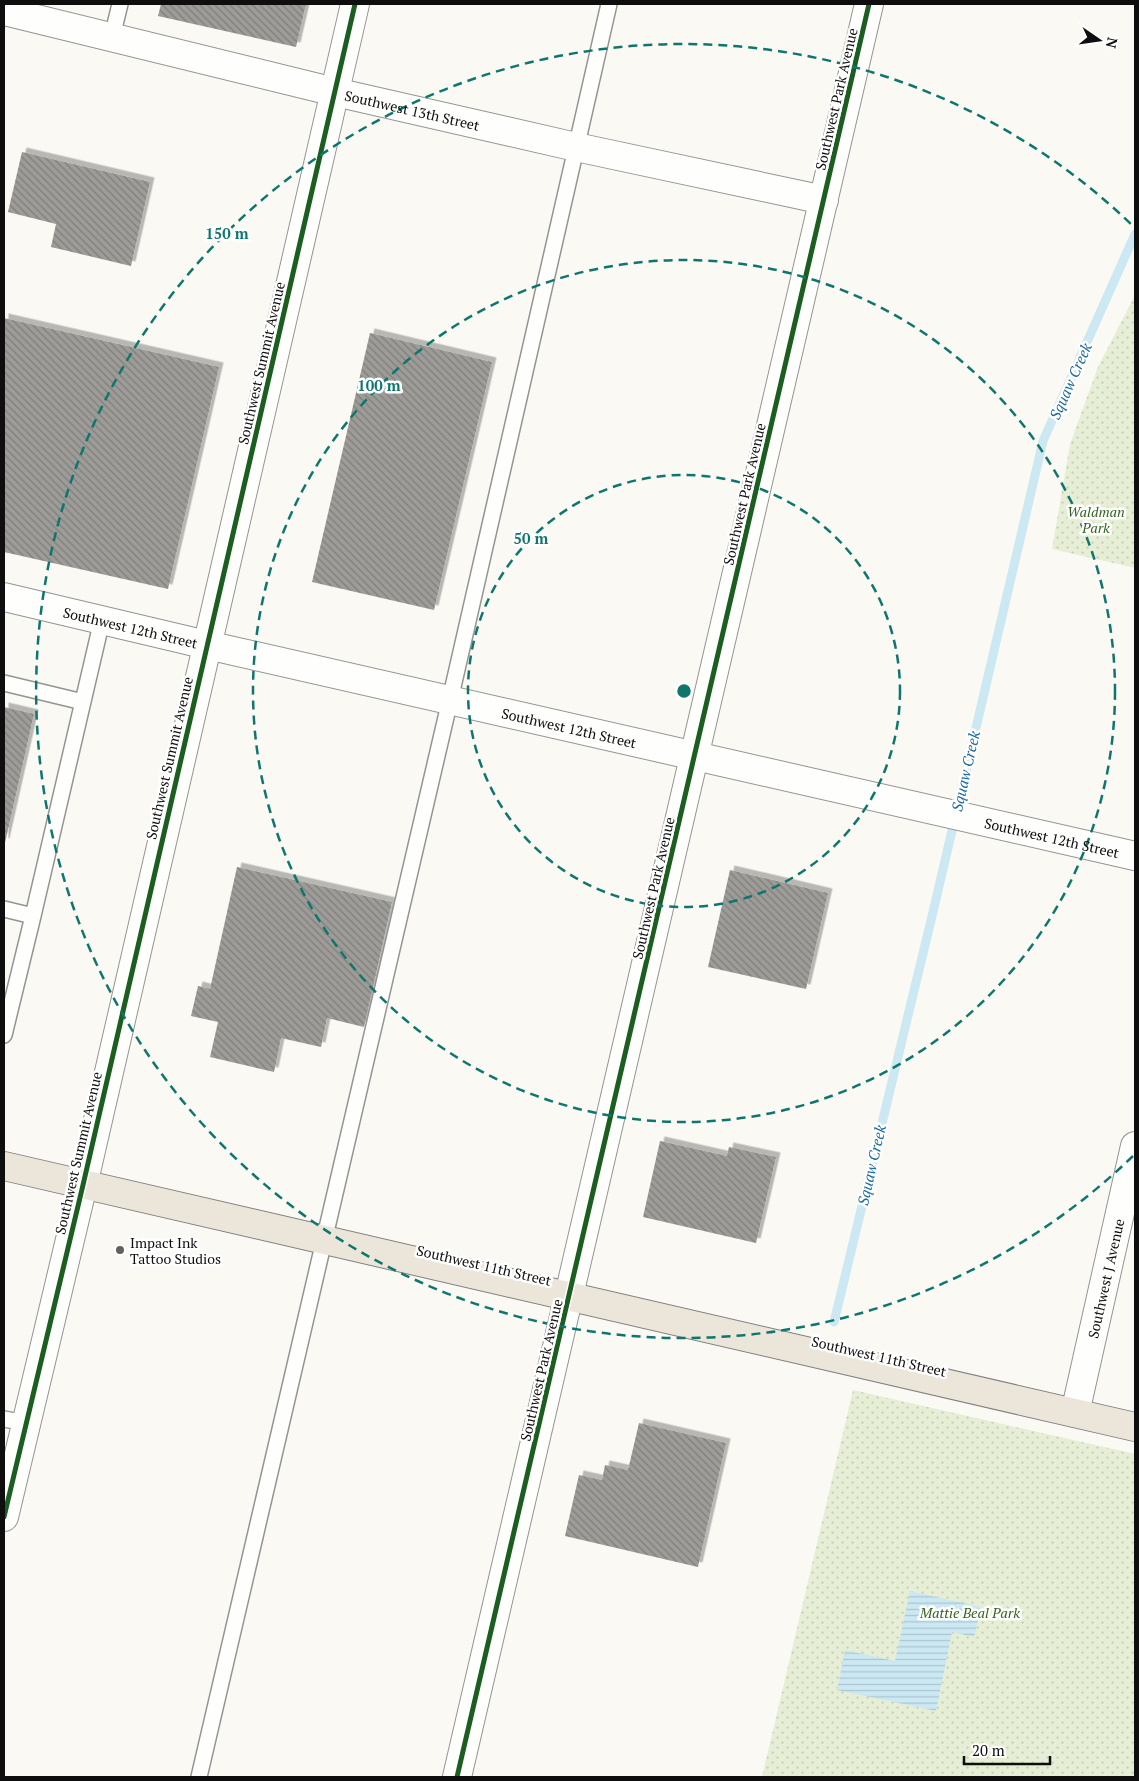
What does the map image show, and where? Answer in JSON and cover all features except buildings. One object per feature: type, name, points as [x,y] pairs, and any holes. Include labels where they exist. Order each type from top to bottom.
[{"type":"main road","name":"Southwest 11th Street","points":[[4,1166],[1135,1427]]},
{"type":"street","name":"Southwest Summit Avenue","points":[[4,1517],[15,1421],[82,1185],[355,4]]},
{"type":"street","name":"Southwest Park Avenue","points":[[457,1777],[869,4]]},
{"type":"street","name":"Southwest 13th Street","points":[[4,11],[42,11],[112,37],[335,92],[576,148],[824,200]]},
{"type":"street","name":"Southwest 12th Street","points":[[4,597],[1135,856]]},
{"type":"street","name":"Southwest J Avenue","points":[[1075,1413],[1135,1146]]},
{"type":"lane","points":[[112,37],[120,4]]},
{"type":"lane","points":[[199,1777],[450,700],[609,4]]},
{"type":"lane","points":[[4,1035],[102,620]]},
{"type":"lane","points":[[4,683],[82,702]]},
{"type":"lane","points":[[4,909],[33,916]]},
{"type":"green space","name":"Waldman Park","points":[[1135,295],[1135,568],[1052,549],[1070,444],[1098,367]]},
{"type":"green space","name":"Mattie Beal Park","points":[[853,1390],[1135,1454],[1135,1777],[762,1777]]},
{"type":"water","points":[[910,1591],[981,1607],[974,1637],[952,1632],[936,1711],[837,1690],[845,1650],[895,1661]]},
{"type":"waterway","name":"Squaw Creek","points":[[834,1322],[933,912],[1043,441],[1135,234]]},
{"type":"cycle path","points":[[4,1517],[83,1185],[355,4]]},
{"type":"cycle path","points":[[457,1777],[869,4]]},
{"type":"place","name":"Impact Ink Tattoo Studios","points":[[120,1250]]}]
